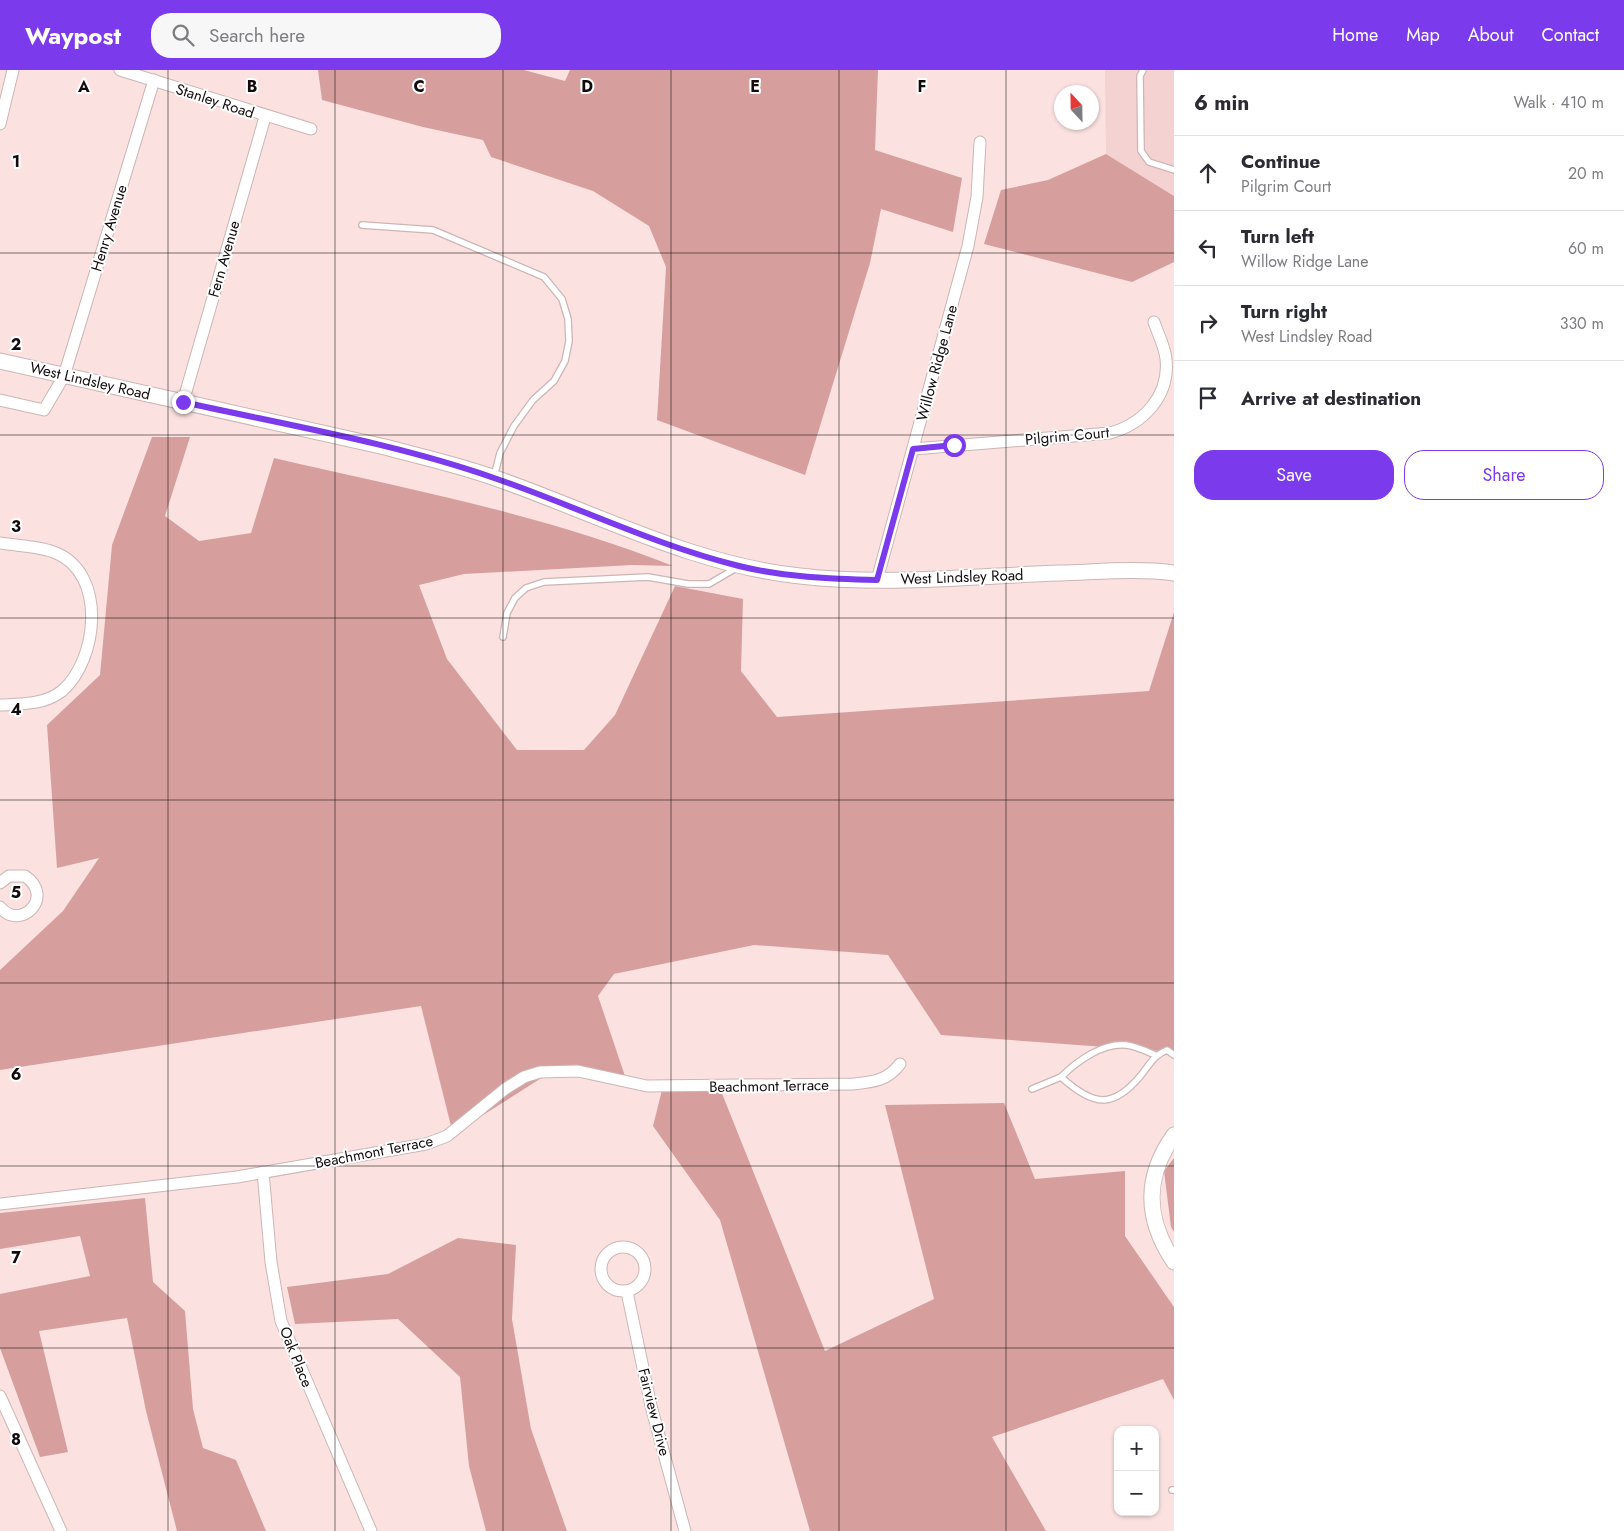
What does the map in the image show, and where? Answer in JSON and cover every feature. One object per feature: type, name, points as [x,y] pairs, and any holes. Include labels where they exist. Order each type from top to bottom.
[{"type":"street","points":[[0,124],[12,70]]},
{"type":"street","name":"Stanley Road","points":[[120,70],[265,117],[311,129]]},
{"type":"street","name":"Henry Avenue","points":[[0,400],[44,410],[64,376],[154,80]]},
{"type":"street","name":"Fern Avenue","points":[[183,402],[265,117]]},
{"type":"street","name":"Willow Ridge Lane","points":[[877,580],[968,246],[977,197],[980,142]]},
{"type":"street","name":"Pilgrim Court","points":[[913,449],[1110,433],[1140,420],[1154,404],[1164,382],[1166,358],[1154,322]]},
{"type":"street","name":"West Lindsley Road","points":[[0,361],[385,447],[494,477],[677,548],[740,566],[799,576],[877,580],[1127,570],[1174,574]]},
{"type":"street","points":[[0,543],[56,553],[77,568],[85,586],[93,617],[89,646],[79,673],[60,692],[37,703],[0,705]]},
{"type":"street","points":[[0,907],[8,914],[24,914],[31,910],[38,895],[36,887],[25,876],[9,876],[1,881]]},
{"type":"street","name":"Beachmont Terrace","points":[[0,1204],[263,1172],[426,1144],[447,1136],[517,1081],[540,1072],[578,1071],[647,1086],[853,1084],[877,1082],[892,1074],[900,1064]]},
{"type":"street","points":[[1174,1135],[1162,1152],[1156,1170],[1152,1204],[1160,1237],[1174,1262]]},
{"type":"street","name":"Oak Place","points":[[263,1172],[271,1262],[281,1321],[371,1531]]},
{"type":"street","points":[[621,1246],[631,1248],[639,1253],[644,1261],[646,1272],[636,1288],[627,1292],[617,1292],[609,1287],[600,1273],[605,1255],[612,1249],[621,1246]]},
{"type":"street","name":"Fairview Drive","points":[[627,1292],[651,1406],[685,1531]]},
{"type":"street","points":[[0,1396],[61,1531]]},
{"type":"lane","points":[[1143,70],[1140,76],[1139,144],[1141,151],[1149,162],[1174,170]]},
{"type":"lane","points":[[362,225],[433,230],[544,277],[562,299],[568,319],[569,341],[565,361],[554,381],[533,400],[514,426],[500,453],[494,477]]},
{"type":"lane","points":[[503,636],[507,613],[515,598],[526,588],[544,582],[648,577],[688,584],[709,584],[740,566]]},
{"type":"lane","points":[[1032,1089],[1061,1077],[1074,1064],[1100,1050],[1124,1045],[1155,1056]]},
{"type":"lane","points":[[1061,1077],[1084,1097],[1094,1100],[1112,1099],[1127,1091],[1155,1056],[1166,1050],[1174,1055]]},
{"type":"shaded area","points":[[318,70],[524,70],[565,81],[570,70],[878,70],[875,150],[962,178],[953,232],[881,209],[870,263],[805,475],[657,420],[666,267],[649,226],[593,191],[491,157],[483,140],[423,127],[322,100]]},
{"type":"shaded area","points":[[1105,70],[1174,70],[1174,196],[1106,154]]},
{"type":"shaded area","points":[[1106,154],[1174,196],[1174,262],[1132,282],[984,244],[1001,190],[1048,180]]},
{"type":"shaded area","points":[[152,437],[190,437],[165,516],[199,541],[251,533],[274,458],[476,504],[576,532],[673,566],[632,565],[464,574],[419,585],[447,659],[517,750],[584,750],[615,715],[675,586],[743,599],[741,671],[777,717],[1149,691],[1174,612],[1174,1052],[941,1035],[888,955],[754,945],[614,974],[598,996],[627,1082],[554,1070],[453,1134],[421,1006],[0,1070],[0,970],[63,911],[99,858],[57,868],[47,725],[100,675],[112,545]]},
{"type":"shaded area","points":[[662,1090],[721,1091],[825,1351],[934,1299],[885,1105],[1004,1103],[1035,1179],[1125,1171],[1125,1236],[1174,1307],[1174,1400],[1163,1379],[992,1437],[1046,1531],[810,1531],[720,1220],[653,1126]]},
{"type":"shaded area","points":[[1174,1158],[1174,1232],[1171,1227],[1164,1171]]},
{"type":"shaded area","points":[[145,1198],[153,1282],[185,1311],[193,1409],[203,1448],[236,1460],[266,1531],[177,1531],[146,1411],[127,1318],[39,1331],[68,1452],[40,1457],[0,1348],[0,1294],[90,1276],[80,1236],[0,1249],[0,1213]]},
{"type":"shaded area","points":[[458,1238],[516,1245],[512,1319],[531,1429],[567,1531],[486,1531],[469,1466],[460,1377],[398,1319],[295,1324],[287,1287],[388,1274]]},
{"type":"route","points":[[183,402],[385,447],[494,477],[677,548],[708,558],[769,572],[829,579],[877,580],[913,449],[954,445]]}]
